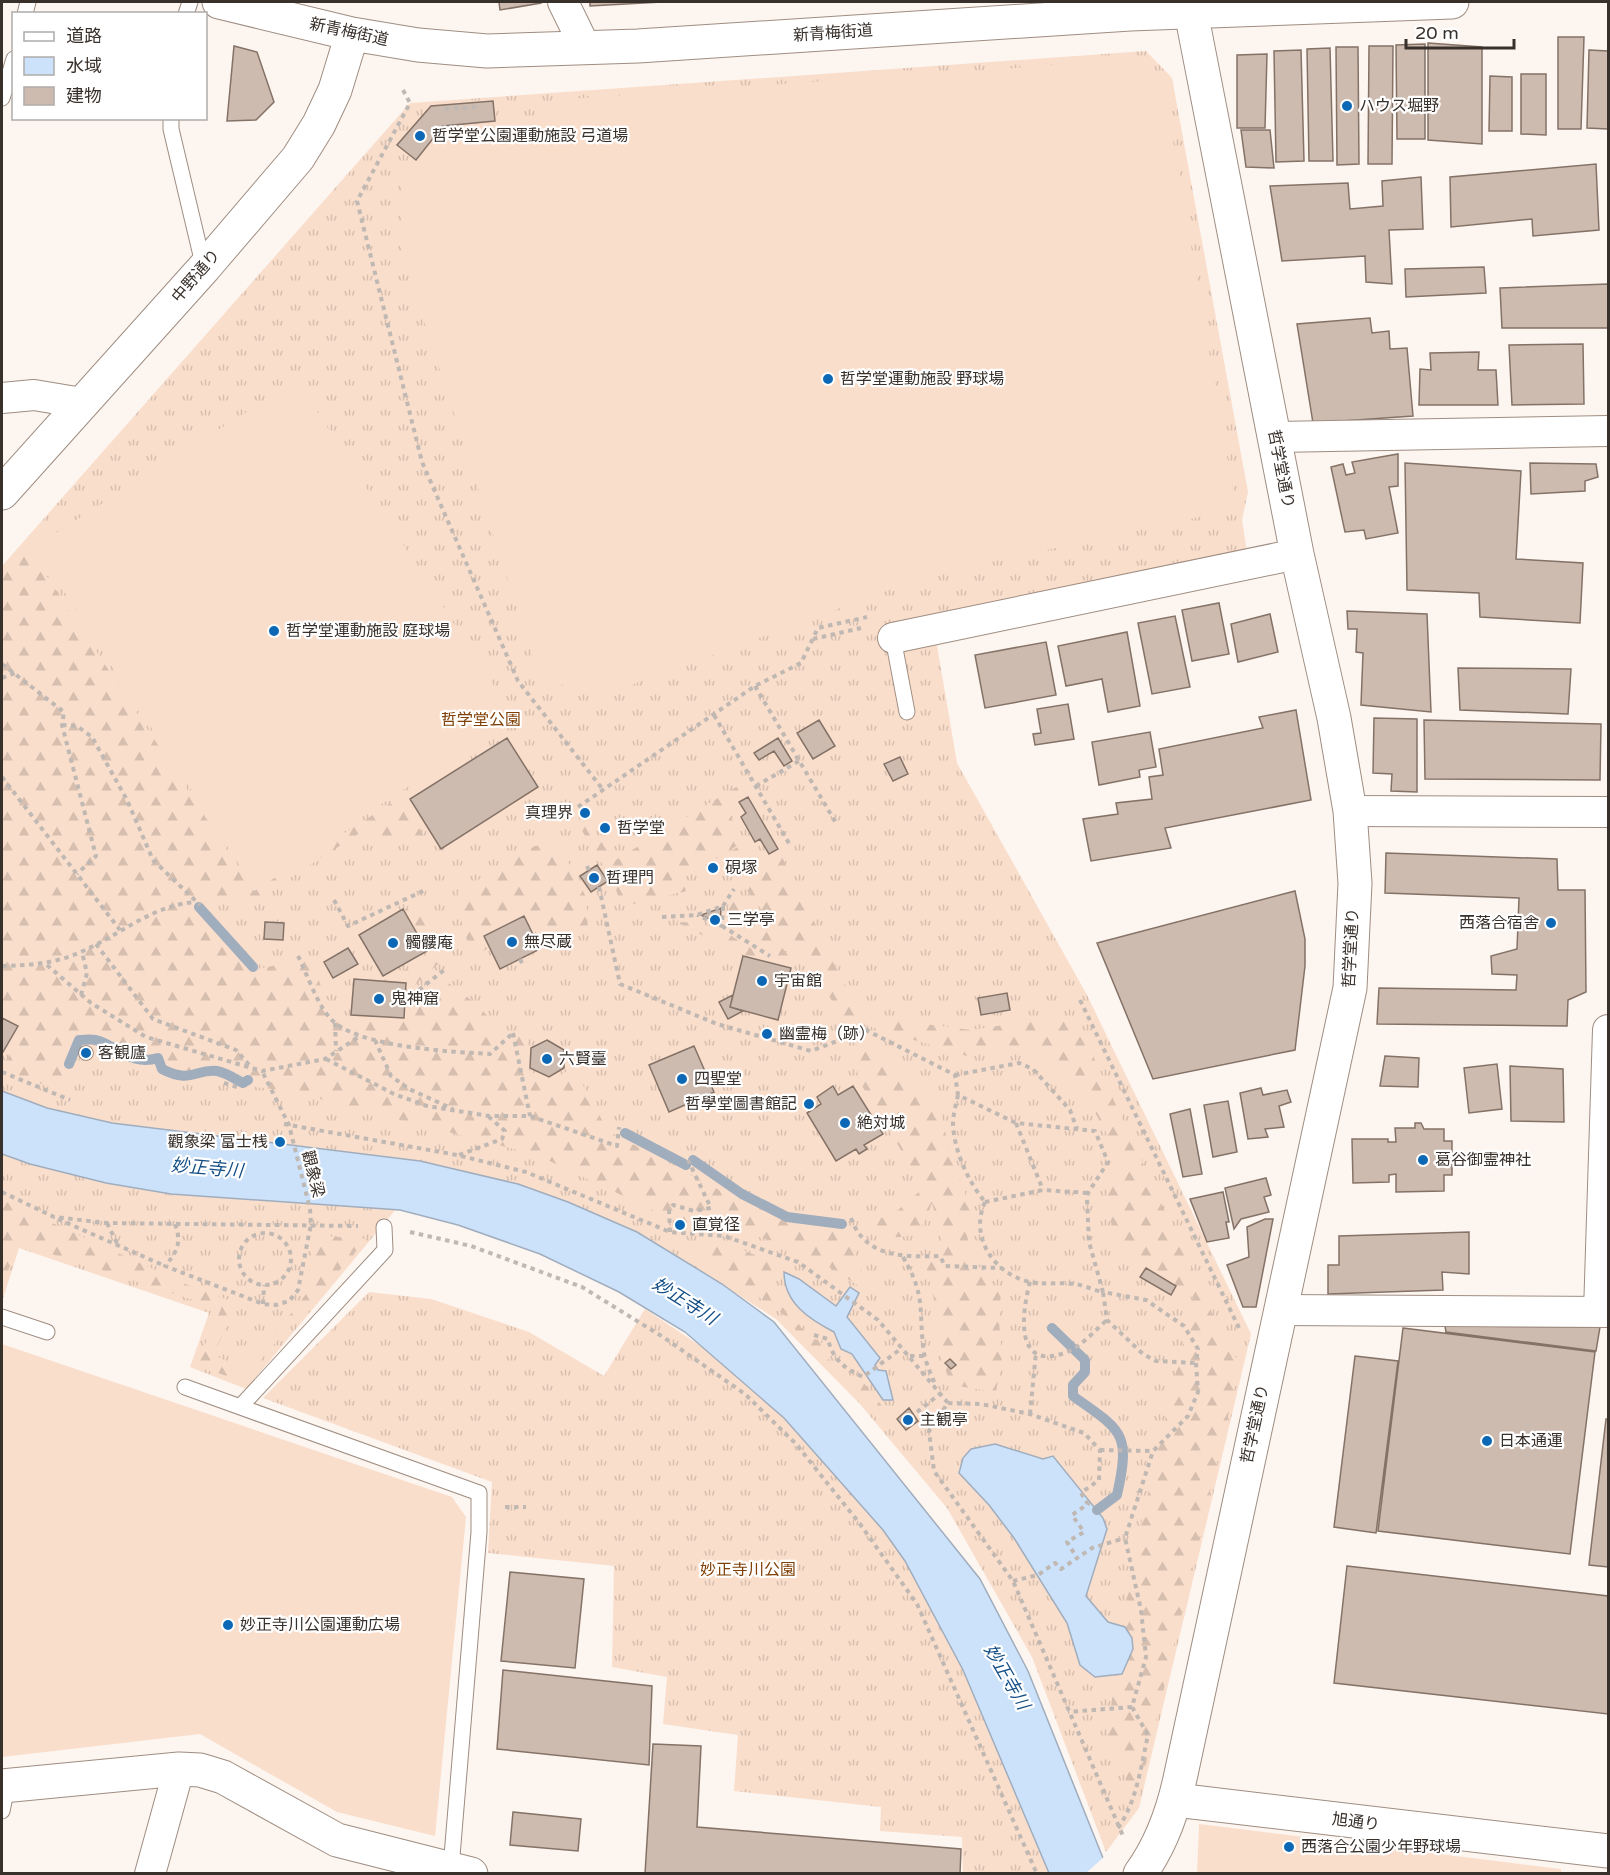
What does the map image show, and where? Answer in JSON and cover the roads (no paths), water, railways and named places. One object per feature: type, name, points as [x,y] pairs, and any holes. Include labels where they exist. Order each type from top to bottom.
[{"type":"street","name":"新青梅街道","points":[[219,2],[352,34],[418,45],[487,51],[586,49],[1190,7],[1452,2]]},
{"type":"street","points":[[563,2],[586,49]]},
{"type":"street","name":"哲学堂通り","points":[[1140,1874],[1176,1800],[1350,988],[1355,883],[1350,812],[1334,718],[1297,554],[1190,7]]},
{"type":"street","name":"中野通り","points":[[2,493],[204,268],[298,158],[319,124],[335,90],[352,34]]},
{"type":"street","points":[[2,398],[34,395],[82,403]]},
{"type":"street","points":[[1275,437],[1608,431]]},
{"type":"street","points":[[893,638],[1297,554]]},
{"type":"street","points":[[1350,812],[1608,812]]},
{"type":"street","points":[[1280,1310],[1604,1312],[1608,1030]]},
{"type":"street","points":[[3,1795],[179,1769],[200,1770],[223,1777],[338,1840],[461,1871]]},
{"type":"street","points":[[150,1874],[179,1769]]},
{"type":"street","name":"旭通り","points":[[1176,1800],[1608,1851]]},
{"type":"lane","points":[[2,98],[12,66]]},
{"type":"lane","points":[[171,120],[171,129],[204,268]]},
{"type":"lane","points":[[893,638],[907,712]]},
{"type":"lane","points":[[242,1406],[385,1250],[384,1227]]},
{"type":"lane","points":[[2,1317],[47,1332]]},
{"type":"lane","points":[[185,1387],[479,1493],[479,1532],[461,1871]]},
{"type":"water","name":"妙正寺川","points":[[2,1091],[47,1108],[112,1123],[420,1161],[518,1184],[568,1202],[637,1232],[722,1284],[774,1322],[980,1579],[1028,1671],[1109,1873],[1049,1873],[963,1670],[905,1561],[883,1530],[784,1418],[685,1332],[619,1292],[540,1254],[458,1225],[400,1210],[171,1194],[106,1183],[30,1164],[2,1154]]},
{"type":"water","points":[[784,1272],[799,1279],[836,1306],[850,1287],[859,1293],[847,1317],[880,1358],[875,1365],[878,1370],[886,1371],[893,1400],[883,1400],[852,1354],[841,1349],[834,1332],[816,1322],[793,1301],[788,1293]]},
{"type":"water","points":[[995,1444],[1043,1459],[1053,1456],[1103,1518],[1107,1529],[1086,1596],[1108,1622],[1125,1627],[1132,1638],[1133,1649],[1122,1674],[1095,1677],[1080,1665],[1067,1623],[1014,1538],[989,1505],[959,1473],[963,1458],[971,1449]]},
{"type":"waterway","points":[[199,907],[253,967]]},
{"type":"waterway","points":[[69,1064],[79,1040],[94,1040],[107,1044],[127,1056],[141,1060],[158,1058],[162,1069],[172,1073],[186,1076],[217,1071],[243,1083],[248,1080]]},
{"type":"waterway","points":[[625,1133],[686,1165]]},
{"type":"waterway","points":[[693,1160],[742,1194],[787,1217],[842,1224]]},
{"type":"waterway","points":[[1052,1328],[1085,1360],[1085,1372],[1073,1385],[1073,1396],[1103,1417],[1119,1435],[1122,1445],[1123,1458],[1117,1495],[1097,1510]]},
{"type":"place","name":"ハウス堀野","points":[[1347,106]]},
{"type":"place","name":"哲学堂公園運動施設 弓道場","points":[[420,136]]},
{"type":"place","name":"哲学堂運動施設 野球場","points":[[828,379]]},
{"type":"place","name":"哲学堂運動施設 庭球場","points":[[274,631]]},
{"type":"place","name":"真理界","points":[[585,813]]},
{"type":"place","name":"哲学堂","points":[[605,828]]},
{"type":"place","name":"硯塚","points":[[713,868]]},
{"type":"place","name":"哲理門","points":[[594,878]]},
{"type":"place","name":"三学亭","points":[[715,920]]},
{"type":"place","name":"西落合宿舎","points":[[1551,923]]},
{"type":"place","name":"無尽蔵","points":[[512,942]]},
{"type":"place","name":"髑髏庵","points":[[393,943]]},
{"type":"place","name":"宇宙館","points":[[762,981]]},
{"type":"place","name":"鬼神窟","points":[[379,999]]},
{"type":"place","name":"幽霊梅（跡）","points":[[767,1034]]},
{"type":"place","name":"客観廬","points":[[86,1053]]},
{"type":"place","name":"六賢臺","points":[[547,1059]]},
{"type":"place","name":"四聖堂","points":[[682,1079]]},
{"type":"place","name":"哲學堂圖書館記","points":[[809,1104]]},
{"type":"place","name":"絶対城","points":[[845,1123]]},
{"type":"place","name":"觀象梁 富士桟","points":[[280,1142]]},
{"type":"place","name":"葛谷御霊神社","points":[[1423,1160]]},
{"type":"place","name":"直覚径","points":[[680,1225]]},
{"type":"place","name":"主観亭","points":[[908,1420]]},
{"type":"place","name":"日本通運","points":[[1487,1441]]},
{"type":"place","name":"妙正寺川公園運動広場","points":[[228,1625]]},
{"type":"place","name":"西落合公園少年野球場","points":[[1289,1847]]},
{"type":"park label","name":"哲学堂公園","points":[[481,720]]},
{"type":"park label","name":"妙正寺川公園","points":[[748,1570]]}]
